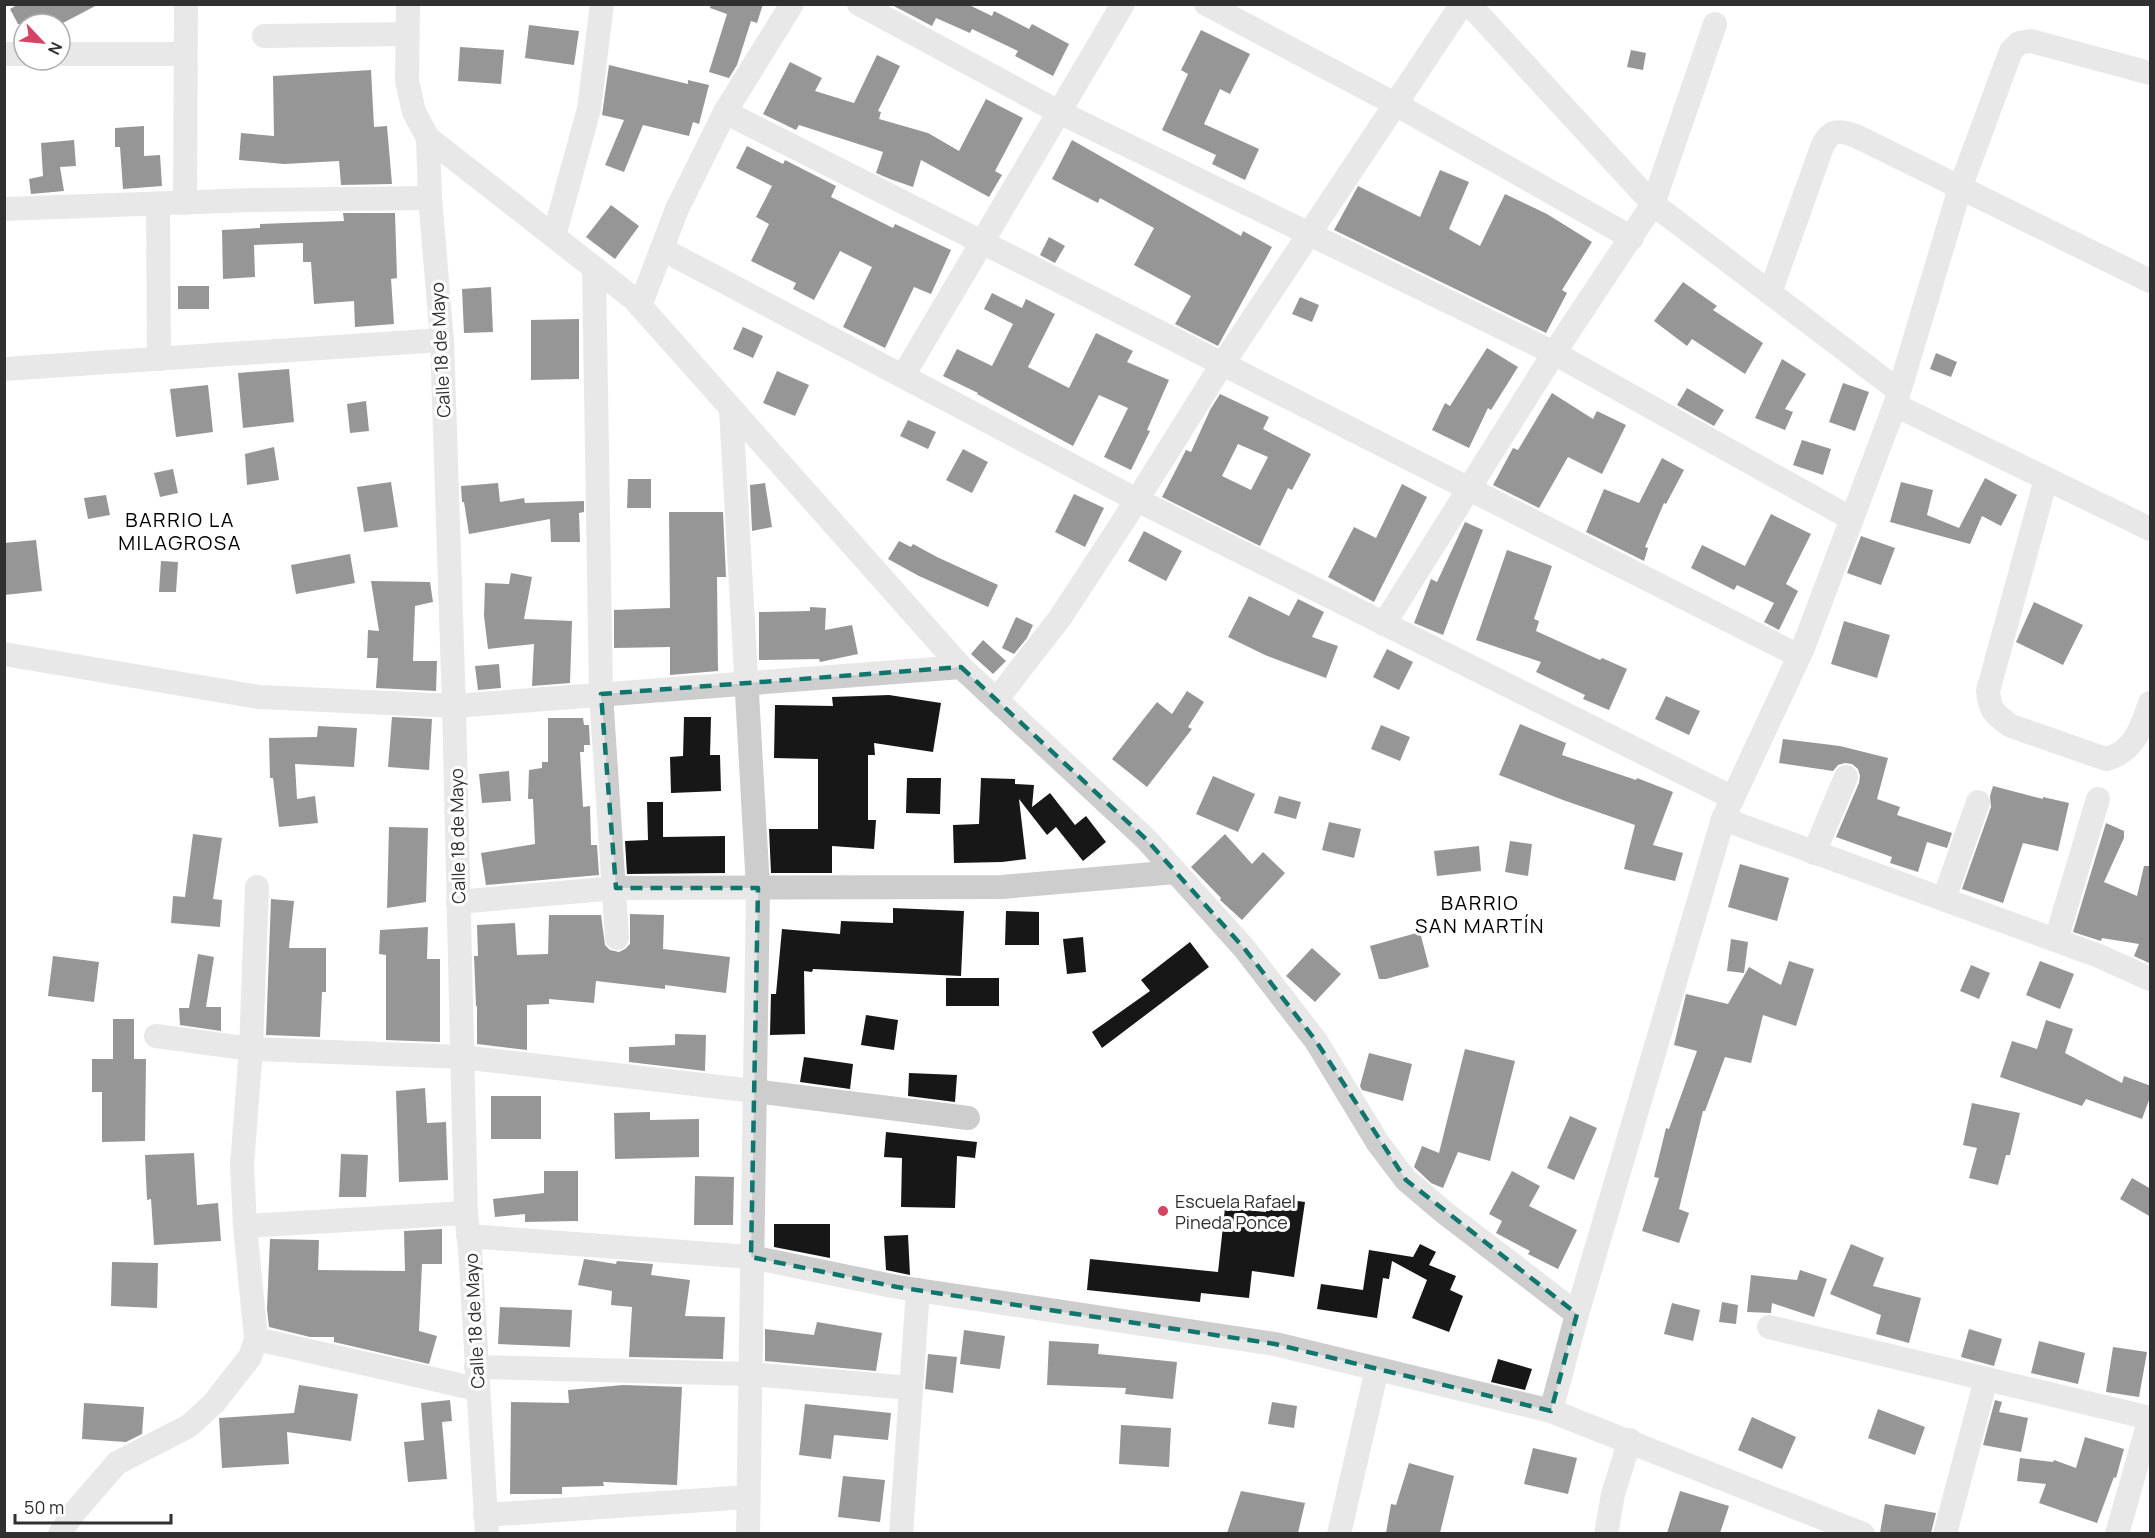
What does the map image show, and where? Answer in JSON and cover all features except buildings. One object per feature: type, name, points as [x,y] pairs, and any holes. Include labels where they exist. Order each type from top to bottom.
[{"type":"street","points":[[185,203],[186,4]]},
{"type":"street","points":[[408,4],[407,81],[414,112],[428,138],[634,299],[961,667],[1146,839],[1244,948],[1316,1041],[1378,1143],[1406,1180],[1445,1213],[1578,1314]]},
{"type":"street","points":[[554,236],[589,109],[602,4]]},
{"type":"street","points":[[640,306],[676,209],[725,112],[792,4]]},
{"type":"street","points":[[859,4],[1059,112],[1554,353],[1852,519]]},
{"type":"street","points":[[903,376],[1123,4]]},
{"type":"street","points":[[1206,4],[1397,105],[1632,238]]},
{"type":"street","points":[[997,699],[1060,618],[1223,365],[1462,4]]},
{"type":"street","points":[[1469,4],[1653,204],[1770,293],[1897,398],[2046,478],[2151,529]]},
{"type":"street","points":[[1384,624],[1554,353],[1653,204],[1715,24]]},
{"type":"street","points":[[264,36],[408,34]]},
{"type":"street","points":[[1551,1411],[1728,809],[1799,656],[1852,519],[1897,398],[1960,188],[2011,51],[2019,43],[2031,41],[2151,73]]},
{"type":"street","points":[[72,54],[185,54]]},
{"type":"street","points":[[725,112],[1799,656]]},
{"type":"street","points":[[1770,293],[1822,147],[1826,138],[1833,132],[1844,132],[1856,136],[2151,281]]},
{"type":"street","name":"Calle 18 de Mayo","points":[[428,138],[430,198],[442,340],[467,1225],[486,1524]]},
{"type":"street","points":[[4,209],[430,198]]},
{"type":"street","points":[[158,204],[159,359]]},
{"type":"street","points":[[662,249],[1137,500],[1384,624],[1814,853],[2099,956],[2151,979]]},
{"type":"street","points":[[594,268],[601,694],[617,938]]},
{"type":"street","points":[[4,369],[442,340]]},
{"type":"street","points":[[732,409],[758,888],[748,1533]]},
{"type":"street","points":[[2046,478],[1988,691],[1990,707],[2012,726],[2106,759],[2118,756],[2130,747],[2140,731],[2151,703]]},
{"type":"street","points":[[4,654],[259,697],[454,706],[961,667]]},
{"type":"street","points":[[1814,853],[1846,777]]},
{"type":"street","points":[[2056,940],[2098,799]]},
{"type":"street","points":[[1944,899],[1978,802]]},
{"type":"street","points":[[458,902],[615,888],[1002,887],[1176,872]]},
{"type":"street","points":[[60,1533],[72,1515],[117,1463],[189,1426],[214,1403],[250,1357],[256,1339],[245,1226],[242,1165],[251,1049],[257,888]]},
{"type":"street","points":[[156,1036],[251,1049],[462,1057],[968,1118]]},
{"type":"street","points":[[245,1226],[467,1225],[751,1257],[918,1290],[1275,1344],[1551,1411],[1863,1533]]},
{"type":"street","points":[[901,1533],[918,1290]]},
{"type":"street","points":[[1769,1327],[2150,1418],[2117,1533]]},
{"type":"street","points":[[256,1339],[476,1378],[750,1374],[911,1388]]},
{"type":"street","points":[[1339,1533],[1377,1369]]},
{"type":"street","points":[[1945,1533],[1986,1379]]},
{"type":"street","points":[[1606,1533],[1613,1494],[1630,1440]]},
{"type":"street","points":[[486,1524],[748,1497]]},
{"type":"highlighted area","points":[[961,667],[1146,839],[1244,948],[1316,1041],[1406,1180],[1577,1314],[1551,1411],[1275,1344],[897,1287],[751,1257],[758,888],[616,888],[601,694]]},
{"type":"place","name":"Escuela Rafael Pineda Ponce","points":[[1163,1211]]},
{"type":"district","name":"BARRIO LA MILAGROSA","points":[[180,530]]},
{"type":"district","name":"BARRIO SAN MARTÍN","points":[[1480,914]]}]
